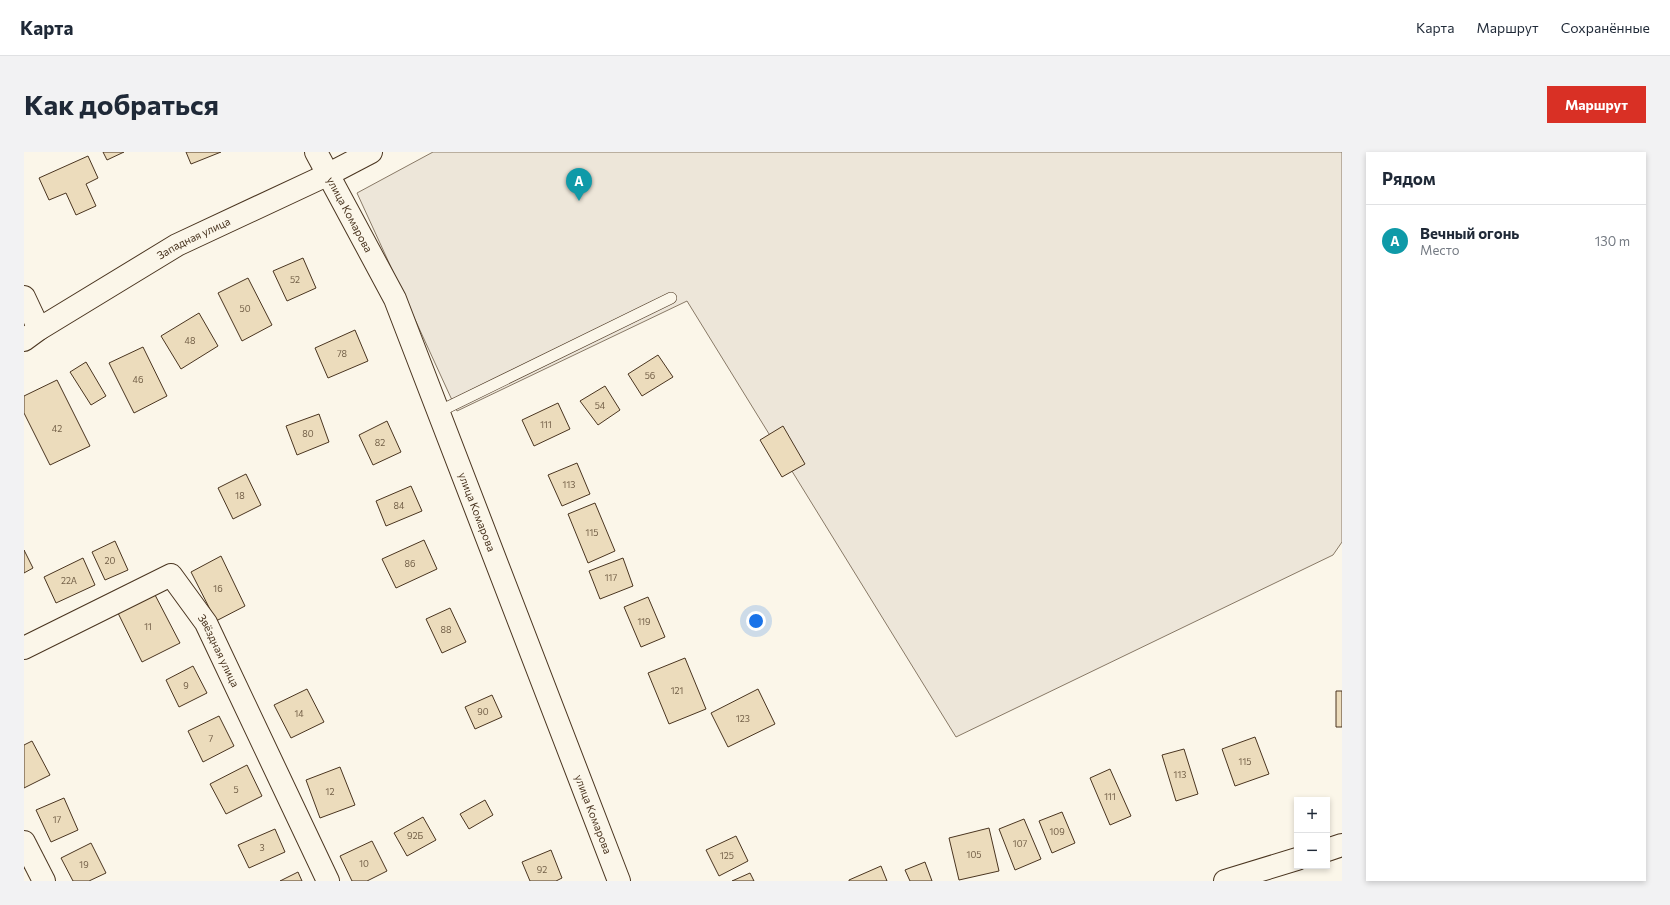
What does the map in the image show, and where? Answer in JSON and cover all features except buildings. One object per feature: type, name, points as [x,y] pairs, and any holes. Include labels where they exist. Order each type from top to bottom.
[{"type":"main road","name":"улица Комарова","points":[[316,152],[395,299],[619,881]]},
{"type":"main road","name":"Западная улица","points":[[31,334],[177,245],[329,174],[371,152]]},
{"type":"main road","points":[[24,297],[31,334]]},
{"type":"main road","name":"Звёздная улица","points":[[24,648],[171,575],[206,623],[328,881]]},
{"type":"main road","points":[[24,842],[44,881]]},
{"type":"main road","points":[[1330,849],[1342,845]]},
{"type":"main road","points":[[1225,881],[1294,860]]},
{"type":"lane","points":[[438,412],[670,298]]},
{"type":"shaded area","points":[[433,152],[1342,152],[1342,542],[1333,555],[956,737],[687,301],[457,411],[357,193]]},
{"type":"place","name":"Вечный огонь","points":[[579,201]]}]
